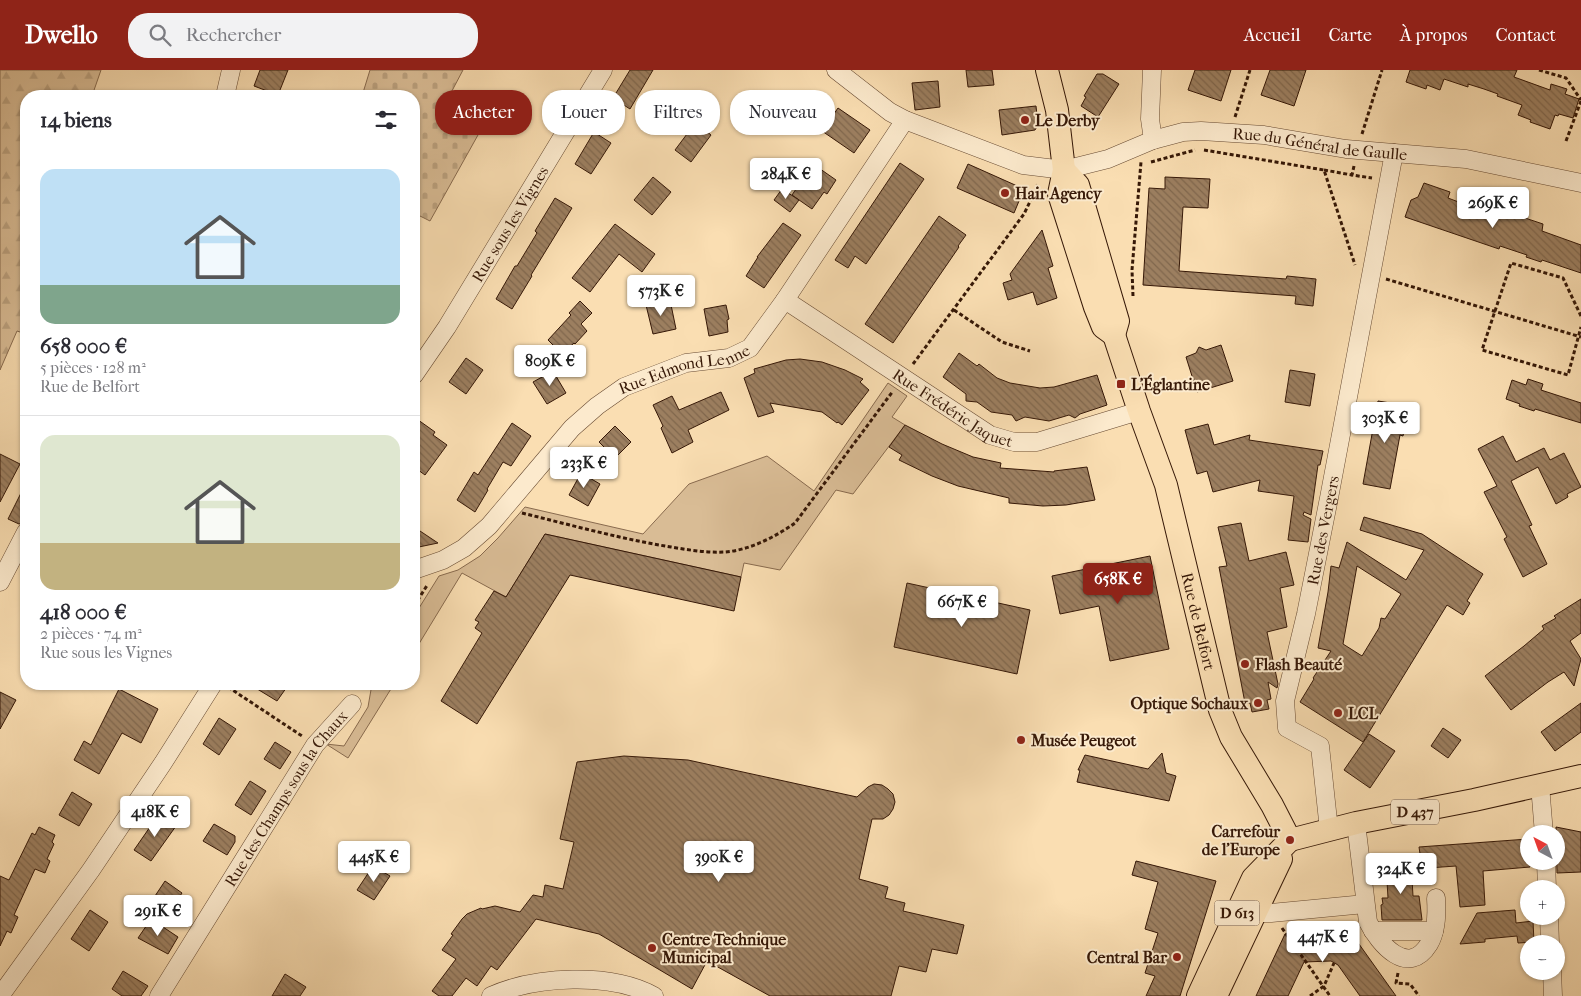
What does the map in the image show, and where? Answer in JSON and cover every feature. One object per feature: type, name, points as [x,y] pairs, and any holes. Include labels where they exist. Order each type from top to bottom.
[{"type":"main road","points":[[1047,70],[1057,110],[1064,170]]},
{"type":"main road","name":"Rue de Belfort","points":[[1064,170],[1078,185],[1118,321],[1114,335],[1166,485],[1220,710],[1231,737],[1272,805],[1290,840]]},
{"type":"main road","name":"D 437","points":[[1290,840],[1356,823],[1581,776]]},
{"type":"main road","name":"D 613","points":[[1216,996],[1262,913],[1290,840]]},
{"type":"main road","name":"D 613","points":[[1198,996],[1253,878],[1290,840]]},
{"type":"street","points":[[226,90],[231,70]]},
{"type":"street","name":"Rue sous les Vignes","points":[[420,366],[447,327],[603,70]]},
{"type":"street","points":[[836,70],[890,112],[905,120],[1023,165],[1064,170]]},
{"type":"street","points":[[1152,70],[1150,119],[1153,140]]},
{"type":"street","name":"Rue Edmond Lenne","points":[[420,568],[443,560],[464,548],[489,526],[572,428],[596,406],[624,386],[686,363],[729,358],[750,348],[785,300],[905,120]]},
{"type":"street","name":"Rue du Général de Gaulle","points":[[1064,170],[1108,159],[1153,140],[1183,132],[1234,132],[1357,150],[1466,160],[1581,183]]},
{"type":"street","name":"Rue des Vergers","points":[[1329,830],[1320,746],[1287,728],[1285,701],[1306,614],[1394,153]]},
{"type":"street","name":"Rue Frédéric Jaquet","points":[[785,300],[990,435],[1014,442],[1037,442],[1139,411]]},
{"type":"street","points":[[0,582],[20,544]]},
{"type":"street","points":[[0,996],[91,870],[209,690]]},
{"type":"street","name":"Rue des Champs sous la Chaux","points":[[160,996],[315,745],[352,704]]},
{"type":"street","points":[[1540,785],[1543,825]]},
{"type":"street","points":[[1356,823],[1368,922],[1387,949],[1408,959],[1414,958],[1424,951],[1430,943],[1434,931],[1437,913],[1436,898]]},
{"type":"street","points":[[1262,913],[1365,904]]},
{"type":"street","points":[[1373,931],[1434,931]]},
{"type":"street","points":[[490,996],[534,982],[570,980],[614,982],[644,990],[654,996]]},
{"type":"street","points":[[1552,980],[1553,996]]},
{"type":"path","points":[[1234,132],[1235,118],[1250,70]]},
{"type":"path","points":[[1352,175],[1357,150],[1382,70]]},
{"type":"path","points":[[1539,70],[1566,78],[1581,101],[1566,141]]},
{"type":"path","points":[[1132,303],[1132,270],[1140,164],[1153,140]]},
{"type":"path","points":[[1140,164],[1198,149],[1389,180]]},
{"type":"path","points":[[504,508],[644,543],[705,552],[726,552],[750,547],[778,535],[795,523],[1024,214],[1038,184],[1017,177],[1023,165]]},
{"type":"path","points":[[1324,170],[1358,272],[1580,336]]},
{"type":"path","points":[[1581,316],[1563,278],[1511,263],[1482,350],[1568,375],[1581,327]]},
{"type":"path","points":[[954,310],[1002,342],[1030,351]]},
{"type":"path","points":[[233,690],[315,745]]},
{"type":"path","points":[[1262,913],[1324,986],[1330,996]]},
{"type":"path","points":[[1400,956],[1396,983],[1410,984],[1419,996]]},
{"type":"path","points":[[1310,996],[1324,986],[1334,963]]},
{"type":"green space","points":[[0,70],[101,70],[94,90],[20,90],[20,332],[17,331],[0,370]]},
{"type":"green space","points":[[370,70],[463,70],[452,90],[435,90],[435,135],[478,135],[430,221],[420,216],[420,90],[364,90]]},
{"type":"green space","points":[[888,383],[907,396],[892,417],[905,425],[853,494],[836,490],[780,570],[744,563],[741,577],[545,534],[506,597],[462,573],[420,642],[420,606],[439,576],[458,570],[480,556],[525,507],[643,534],[689,484],[767,456],[814,491]]},
{"type":"green space","points":[[371,690],[390,690],[348,758],[326,744],[344,746],[368,707]]},
{"type":"building","points":[[260,70],[288,70],[280,90],[265,90],[254,86]]},
{"type":"building","points":[[630,70],[653,70],[641,90],[635,90],[635,101],[630,109],[625,106],[625,90],[618,90]]},
{"type":"building","points":[[966,70],[992,70],[994,85],[968,87]]},
{"type":"building","points":[[1195,70],[1231,70],[1221,101],[1188,90]]},
{"type":"building","points":[[1270,70],[1306,70],[1294,106],[1261,95]]},
{"type":"building","points":[[1410,70],[1517,70],[1514,77],[1550,90],[1551,84],[1567,89],[1565,94],[1579,99],[1573,118],[1559,114],[1558,116],[1555,115],[1550,129],[1530,122],[1531,120],[1518,115],[1522,105],[1484,89],[1468,84],[1468,87],[1444,79],[1440,90],[1427,85],[1426,89],[1406,82]]},
{"type":"building","points":[[1097,74],[1103,74],[1119,84],[1098,117],[1081,106],[1086,97],[1084,96]]},
{"type":"building","points":[[938,81],[940,107],[915,110],[912,83]]},
{"type":"building","points":[[1036,106],[1038,125],[1035,130],[1002,135],[999,110]]},
{"type":"building","points":[[838,108],[870,130],[854,153],[828,135],[835,135],[835,112]]},
{"type":"building","points":[[592,135],[599,135],[611,143],[591,174],[575,164]]},
{"type":"building","points":[[686,135],[711,135],[691,162],[675,150]]},
{"type":"building","points":[[900,163],[924,179],[866,264],[855,256],[848,268],[835,260]]},
{"type":"building","points":[[813,164],[836,180],[827,194],[824,192],[812,209],[792,195]]},
{"type":"building","points":[[968,164],[1024,189],[1014,213],[957,188]]},
{"type":"building","points":[[653,177],[671,192],[652,215],[634,200]]},
{"type":"building","points":[[1165,177],[1210,179],[1208,208],[1183,207],[1179,271],[1286,279],[1287,276],[1316,279],[1313,306],[1295,304],[1296,296],[1143,285],[1149,188],[1165,189]]},
{"type":"building","points":[[1424,183],[1450,192],[1448,198],[1490,214],[1490,212],[1506,218],[1507,212],[1543,224],[1542,231],[1581,245],[1581,273],[1542,260],[1541,262],[1526,257],[1527,255],[1500,246],[1499,249],[1405,217],[1411,200],[1418,197]]},
{"type":"building","points":[[782,189],[799,200],[790,212],[774,200]]},
{"type":"building","points":[[555,198],[572,208],[512,309],[496,299],[537,233],[535,231]]},
{"type":"building","points":[[939,216],[966,235],[893,343],[865,324]]},
{"type":"building","points":[[783,223],[801,235],[764,288],[746,276],[757,257]]},
{"type":"building","points":[[615,224],[655,254],[642,272],[619,254],[590,292],[572,278]]},
{"type":"building","points":[[1042,230],[1053,266],[1048,268],[1057,298],[1037,305],[1033,292],[1008,300],[1003,283],[1012,280],[1010,274]]},
{"type":"building","points":[[670,300],[676,329],[653,334],[646,305]]},
{"type":"building","points":[[580,301],[592,313],[581,324],[587,331],[575,344],[564,352],[558,346],[556,348],[548,340],[571,315],[569,313]]},
{"type":"building","points":[[726,305],[729,319],[727,320],[728,332],[709,336],[704,309]]},
{"type":"building","points":[[1221,345],[1233,381],[1197,392],[1186,357],[1196,353],[1199,347],[1206,350]]},
{"type":"building","points":[[959,353],[977,366],[979,364],[997,378],[1010,383],[1040,388],[1054,387],[1097,375],[1107,405],[1080,414],[1075,418],[1069,415],[1049,421],[1025,417],[1016,421],[1012,415],[991,412],[977,402],[966,401],[966,394],[943,377]]},
{"type":"building","points":[[466,358],[483,370],[466,394],[449,382]]},
{"type":"building","points":[[800,359],[822,362],[863,379],[860,382],[869,390],[842,425],[822,412],[770,403],[774,412],[758,417],[744,378],[755,373],[754,369],[786,360]]},
{"type":"building","points":[[1290,370],[1315,374],[1310,406],[1285,402]]},
{"type":"building","points":[[553,371],[566,393],[547,404],[533,382]]},
{"type":"building","points":[[1528,379],[1543,384],[1541,390],[1581,403],[1581,423],[1535,409],[1534,411],[1506,399],[1512,380],[1526,385]]},
{"type":"building","points":[[721,392],[729,410],[688,430],[693,442],[672,453],[661,428],[663,426],[653,405],[672,396],[679,410]]},
{"type":"building","points":[[1378,401],[1409,406],[1403,436],[1400,435],[1390,489],[1363,484]]},
{"type":"building","points":[[420,421],[435,432],[433,435],[447,445],[425,475],[420,471]]},
{"type":"building","points":[[512,423],[531,436],[511,466],[503,462],[475,512],[457,500],[474,472],[478,475]]},
{"type":"building","points":[[1208,424],[1214,445],[1250,435],[1249,440],[1323,451],[1320,465],[1318,465],[1311,515],[1304,512],[1303,515],[1311,519],[1308,542],[1288,540],[1294,496],[1258,491],[1260,480],[1213,492],[1207,471],[1197,474],[1185,430]]},
{"type":"building","points":[[905,425],[973,457],[1001,463],[1000,468],[1054,472],[1087,467],[1095,500],[1066,505],[1043,506],[1009,503],[1009,498],[958,486],[932,476],[899,460],[902,455],[889,447]]},
{"type":"building","points":[[615,426],[631,442],[615,458],[599,442]]},
{"type":"building","points":[[1503,436],[1516,462],[1544,448],[1550,460],[1564,453],[1581,487],[1567,494],[1568,497],[1556,504],[1538,467],[1511,481],[1532,525],[1529,526],[1547,564],[1523,577],[1504,539],[1507,537],[1484,492],[1497,486],[1478,449]]},
{"type":"building","points":[[0,454],[20,464],[0,502]]},
{"type":"building","points":[[581,473],[600,484],[588,506],[569,495]]},
{"type":"building","points":[[20,495],[20,524],[8,519]]},
{"type":"building","points":[[1364,517],[1422,534],[1483,574],[1467,601],[1470,603],[1463,615],[1447,605],[1363,742],[1300,702],[1331,651],[1318,648],[1331,566],[1339,568],[1347,542],[1406,580],[1424,550],[1360,530]],"holes":[[[1357,566],[1401,594],[1385,619],[1381,618],[1379,628],[1362,656],[1343,644]]]},
{"type":"building","points":[[1241,523],[1249,561],[1286,552],[1294,585],[1280,588],[1287,627],[1267,632],[1278,684],[1277,688],[1268,682],[1271,699],[1267,700],[1269,709],[1252,712],[1250,703],[1245,703],[1219,567],[1227,566],[1218,527]]},
{"type":"building","points":[[420,531],[438,543],[420,547]]},
{"type":"building","points":[[545,534],[741,577],[734,611],[570,575],[477,724],[441,701],[482,633],[475,628],[479,622],[475,620],[494,591],[506,597]]},
{"type":"building","points":[[1150,556],[1169,649],[1110,661],[1099,606],[1060,614],[1052,576]]},
{"type":"building","points":[[907,583],[1030,610],[1017,674],[894,647]]},
{"type":"building","points":[[1581,599],[1581,633],[1570,641],[1581,659],[1574,686],[1564,672],[1511,710],[1485,676],[1544,629],[1542,626],[1556,618],[1554,616]]},
{"type":"building","points":[[118,690],[158,709],[141,743],[122,733],[99,774],[74,760],[84,741],[91,745]]},
{"type":"building","points":[[259,690],[285,690],[277,701]]},
{"type":"building","points":[[0,692],[16,700],[0,729]]},
{"type":"building","points":[[1581,703],[1581,732],[1555,751],[1541,732]]},
{"type":"building","points":[[219,718],[236,729],[219,755],[203,744]]},
{"type":"building","points":[[1443,728],[1461,740],[1448,758],[1431,746]]},
{"type":"building","points":[[1369,734],[1395,751],[1370,788],[1344,770]]},
{"type":"building","points":[[275,742],[291,752],[280,769],[264,759]]},
{"type":"building","points":[[1162,753],[1166,773],[1176,776],[1169,801],[1077,782],[1080,770],[1078,770],[1085,755],[1148,769]]},
{"type":"building","points":[[624,756],[688,760],[857,797],[874,784],[882,785],[893,794],[895,802],[889,815],[883,819],[872,819],[859,879],[888,887],[885,898],[905,903],[903,911],[964,925],[957,954],[932,949],[926,972],[899,966],[891,996],[770,996],[707,961],[692,989],[599,934],[536,919],[497,970],[491,966],[477,986],[466,978],[452,996],[439,996],[432,991],[456,959],[442,950],[453,935],[451,934],[467,914],[481,908],[495,906],[520,912],[533,895],[543,897],[545,885],[563,889],[574,842],[560,839],[577,762]]},
{"type":"building","points":[[250,781],[266,791],[251,815],[235,805]]},
{"type":"building","points":[[72,792],[92,804],[79,826],[59,815]]},
{"type":"building","points":[[159,814],[176,826],[151,861],[134,850]]},
{"type":"building","points":[[214,824],[235,836],[235,842],[227,855],[203,841]]},
{"type":"building","points":[[39,827],[55,835],[52,842],[54,844],[47,859],[50,861],[45,873],[35,869],[14,915],[18,917],[11,933],[7,931],[0,946],[0,876],[9,880],[32,833],[35,835]]},
{"type":"building","points":[[1565,829],[1581,832],[1581,872],[1557,873],[1557,870],[1565,870]]},
{"type":"building","points":[[1520,840],[1520,868],[1483,871],[1485,905],[1460,907],[1456,866],[1414,869],[1413,854],[1420,854],[1419,847]]},
{"type":"building","points":[[1136,861],[1216,881],[1180,996],[1146,996],[1155,976],[1145,973],[1158,933],[1145,929],[1158,882],[1132,875]]},
{"type":"building","points":[[1411,862],[1413,896],[1419,896],[1422,920],[1382,920],[1382,898],[1388,898],[1386,864]]},
{"type":"building","points":[[373,866],[390,876],[374,900],[357,890]]},
{"type":"building","points":[[165,881],[182,893],[168,914],[151,902]]},
{"type":"building","points":[[90,910],[108,922],[89,951],[71,939]]},
{"type":"building","points":[[1515,910],[1516,923],[1520,923],[1520,925],[1533,925],[1534,935],[1520,935],[1520,943],[1518,943],[1517,936],[1460,944],[1477,913]]},
{"type":"building","points":[[151,919],[178,937],[168,954],[138,938]]},
{"type":"building","points":[[1336,930],[1347,935],[1349,930],[1396,996],[1360,996],[1338,965],[1331,961],[1304,962],[1288,996],[1256,996],[1285,934]]},
{"type":"building","points":[[123,971],[148,986],[141,996],[122,996],[112,989]]},
{"type":"building","points":[[285,974],[306,987],[300,996],[272,996]]},
{"type":"place","name":"Le Derby","points":[[1025,120]]},
{"type":"place","name":"Hair Agency","points":[[1005,193]]},
{"type":"place","name":"L’Églantine","points":[[1121,384]]},
{"type":"place","name":"Flash Beauté","points":[[1245,664]]},
{"type":"place","name":"Optique Sochaux","points":[[1258,703]]},
{"type":"place","name":"LCL","points":[[1338,713]]},
{"type":"place","name":"Musée Peugeot","points":[[1021,740]]},
{"type":"place","name":"Carrefour de l'Europe","points":[[1290,840]]},
{"type":"place","name":"Centre Technique Municipal","points":[[652,948]]},
{"type":"place","name":"Central Bar","points":[[1177,957]]}]
